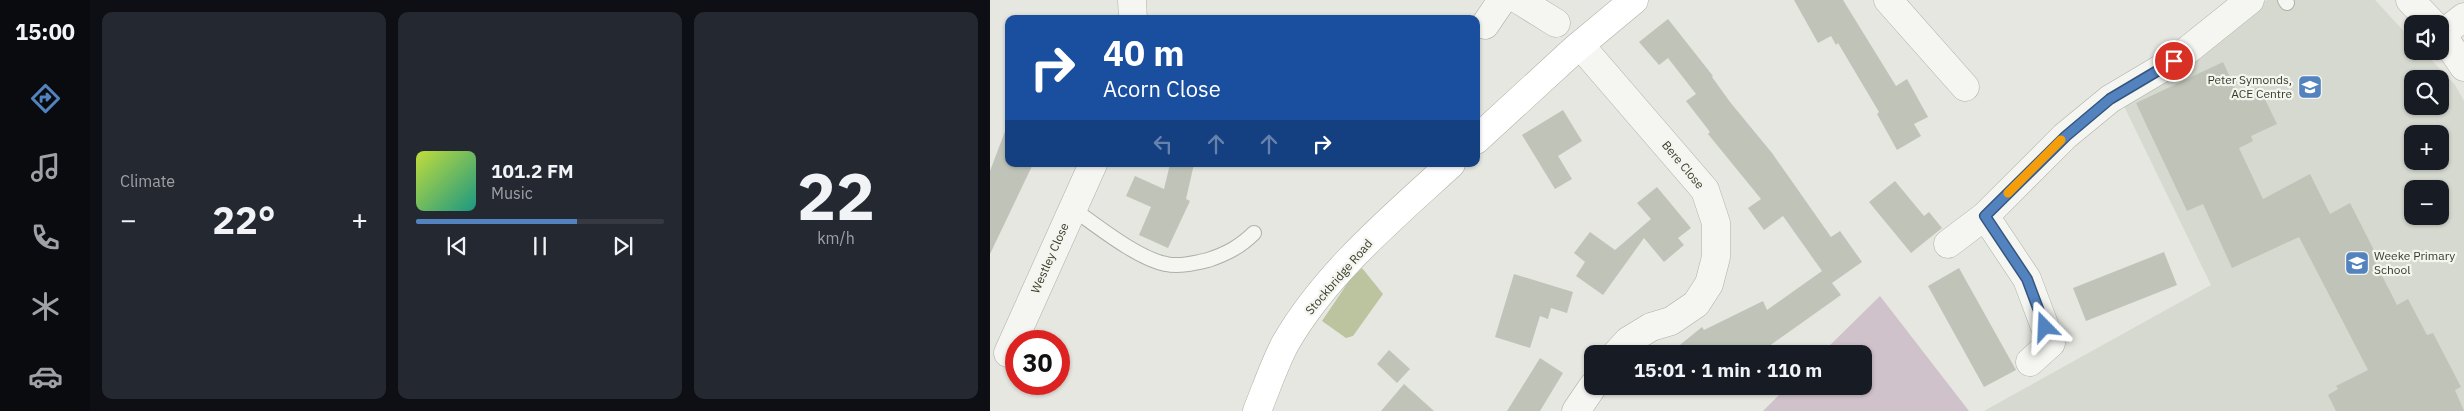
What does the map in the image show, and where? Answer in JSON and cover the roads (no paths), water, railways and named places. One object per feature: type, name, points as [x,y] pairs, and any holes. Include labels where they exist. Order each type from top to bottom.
[{"type":"main road","points":[[1480,136],[1580,45],[1634,0]]},
{"type":"main road","name":"Stockbridge Road","points":[[1256,411],[1285,345],[1310,307],[1353,257],[1448,167]]},
{"type":"street","points":[[1132,0],[1133,15]]},
{"type":"street","points":[[1486,26],[1502,0]]},
{"type":"street","points":[[1519,0],[1556,23]]},
{"type":"street","points":[[1888,0],[1965,87]]},
{"type":"street","points":[[1948,244],[1985,216],[2066,136],[2110,99],[2174,61],[2250,0]]},
{"type":"street","points":[[2410,0],[2424,15]]},
{"type":"street","points":[[2449,24],[2464,17]]},
{"type":"street","name":"Bere Close","points":[[1580,45],[1705,190],[1716,223],[1716,257],[1709,284],[1696,304],[1672,321],[1651,327],[1624,345]]},
{"type":"street","points":[[2449,46],[2464,67]]},
{"type":"street","name":"Westley Close","points":[[1018,330],[1092,167]]},
{"type":"street","points":[[1985,216],[2027,279],[2051,342],[2030,362]]},
{"type":"street","points":[[1576,411],[1587,395]]},
{"type":"lane","points":[[1073,209],[1140,253],[1167,265],[1187,264],[1223,255],[1244,244],[1254,233]]},
{"type":"place","name":"Peter Symonds, ACE Centre","points":[[2310,87]]},
{"type":"place","name":"Weeke Primary School","points":[[2357,263]]}]
